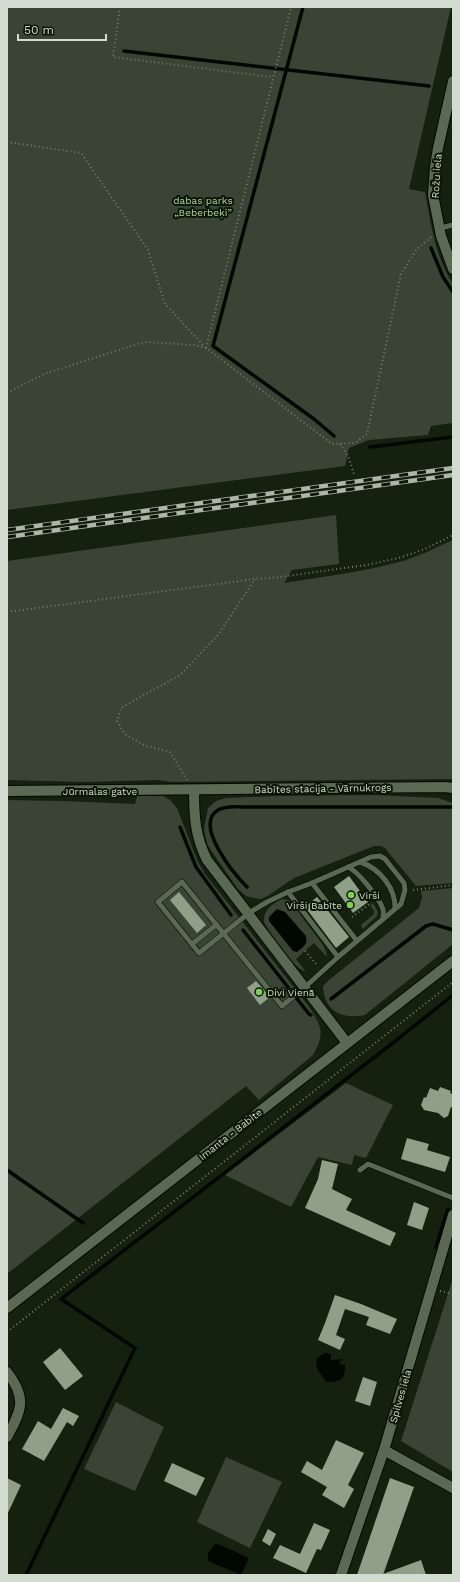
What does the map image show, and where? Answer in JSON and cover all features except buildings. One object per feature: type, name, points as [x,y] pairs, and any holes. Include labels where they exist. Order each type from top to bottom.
[{"type":"street","name":"Rožu iela","points":[[453,80],[438,148],[433,184],[434,206],[440,228],[442,243],[453,269]]},
{"type":"street","name":"Babītes stacija - Vārnukrogs","points":[[194,790],[453,788]]},
{"type":"street","name":"Jūrmalas gatve","points":[[7,791],[194,790]]},
{"type":"street","points":[[194,790],[196,832],[200,846],[207,860],[347,1043]]},
{"type":"street","name":"Imanta - Babīte","points":[[7,1308],[453,961]]},
{"type":"street","name":"Spilves iela","points":[[341,1575],[384,1450],[453,1215]]},
{"type":"street","points":[[7,1372],[18,1387],[21,1405],[7,1437]]},
{"type":"street","points":[[384,1450],[453,1488]]},
{"type":"lane","points":[[440,228],[453,225]]},
{"type":"lane","points":[[288,892],[249,914],[223,934],[199,953],[158,902],[182,882],[223,934],[282,1006],[357,940],[401,904],[405,890],[404,883],[385,859],[380,856],[371,857],[288,892]]},
{"type":"lane","points":[[360,862],[375,869],[389,885],[396,901],[395,909]]},
{"type":"lane","points":[[348,867],[357,872],[380,904],[384,911],[383,919]]},
{"type":"lane","points":[[312,883],[357,940]]},
{"type":"lane","points":[[288,892],[338,957]]},
{"type":"lane","points":[[192,944],[216,925]]},
{"type":"lane","points":[[360,1170],[368,1164],[453,1198]]},
{"type":"path","points":[[120,7],[113,57],[272,77]]},
{"type":"path","points":[[206,348],[272,77],[291,7]]},
{"type":"path","points":[[7,142],[81,153],[148,250],[165,304],[206,348],[332,444],[355,443],[367,434],[401,274],[417,249],[440,228]]},
{"type":"path","points":[[7,393],[44,374],[144,342],[194,345],[206,348]]},
{"type":"path","points":[[340,444],[348,456],[354,474]]},
{"type":"path","points":[[7,612],[366,565],[399,558],[425,549],[453,535]]},
{"type":"path","points":[[194,790],[170,752],[146,746],[124,734],[117,721],[121,708],[180,675],[218,635],[255,579]]},
{"type":"path","points":[[305,951],[323,971]]},
{"type":"path","points":[[7,1332],[453,982]]},
{"type":"green space","name":"dabas parks „Beberbeķi”","points":[[7,7],[451,7],[409,189],[425,192],[438,251],[447,274],[453,284],[453,423],[431,426],[428,435],[369,440],[349,448],[345,466],[7,510]]},
{"type":"green space","points":[[336,515],[339,564],[292,570],[284,583],[385,566],[420,555],[453,540],[453,779],[172,782],[158,780],[83,782],[7,780],[7,561]]},
{"type":"green space","points":[[373,795],[438,798],[453,803],[453,883],[416,886],[385,848],[381,846],[374,846],[294,878],[261,899],[254,898],[246,896],[238,889],[207,844],[204,829],[208,808],[216,801],[226,798]]},
{"type":"green space","points":[[137,796],[163,796],[170,800],[177,808],[197,860],[205,874],[310,1008],[319,1026],[319,1041],[313,1055],[259,1100],[246,1086],[7,1274],[7,800],[135,804]]},
{"type":"green space","points":[[453,888],[453,944],[365,1015],[349,1016],[336,1012],[327,1002],[324,995],[323,986],[419,908],[422,897],[421,891]]},
{"type":"green space","points":[[282,899],[288,900],[293,905],[323,945],[326,952],[327,957],[314,943],[296,959],[306,972],[294,964],[288,957],[264,922],[265,914],[269,908]]},
{"type":"green space","points":[[373,903],[378,912],[377,916],[363,929],[361,925],[374,914],[374,911],[370,905]]},
{"type":"green space","points":[[346,1083],[393,1105],[366,1158],[354,1155],[352,1165],[318,1157],[291,1207],[225,1175]]},
{"type":"green space","points":[[453,1278],[453,1472],[401,1441]]},
{"type":"green space","points":[[116,1402],[164,1427],[135,1491],[84,1469]]},
{"type":"green space","points":[[226,1457],[282,1482],[250,1548],[197,1522]]},
{"type":"shaded area","points":[[277,909],[285,912],[306,936],[306,944],[297,952],[293,951],[269,921],[269,917]]},
{"type":"shaded area","points":[[325,1353],[331,1354],[331,1360],[342,1359],[339,1364],[345,1365],[345,1370],[341,1379],[326,1382],[316,1367],[317,1358]]},
{"type":"shaded area","points":[[216,1543],[249,1558],[241,1575],[208,1561],[208,1553]]},
{"type":"waterway","points":[[303,7],[213,346],[314,419],[334,436]]},
{"type":"waterway","points":[[124,51],[429,86]]},
{"type":"waterway","points":[[431,248],[443,277],[453,292]]},
{"type":"waterway","points":[[370,447],[453,437]]},
{"type":"waterway","points":[[247,887],[226,861],[213,838],[210,827],[212,817],[221,808],[453,807]]},
{"type":"waterway","points":[[180,827],[196,867],[231,915]]},
{"type":"waterway","points":[[331,999],[426,926],[433,924],[453,930]]},
{"type":"waterway","points":[[243,930],[311,1015]]},
{"type":"waterway","points":[[26,1575],[135,1348],[61,1299],[453,995]]},
{"type":"waterway","points":[[7,1170],[83,1223]]},
{"type":"waterway","points":[[436,1247],[448,1209]]},
{"type":"railway","points":[[7,530],[453,468]]},
{"type":"railway","points":[[7,537],[453,475]]},
{"type":"place","name":"Virši","points":[[351,895]]},
{"type":"place","name":"Virši Babīte","points":[[350,905]]},
{"type":"place","name":"Divi Vienā","points":[[259,992]]}]
